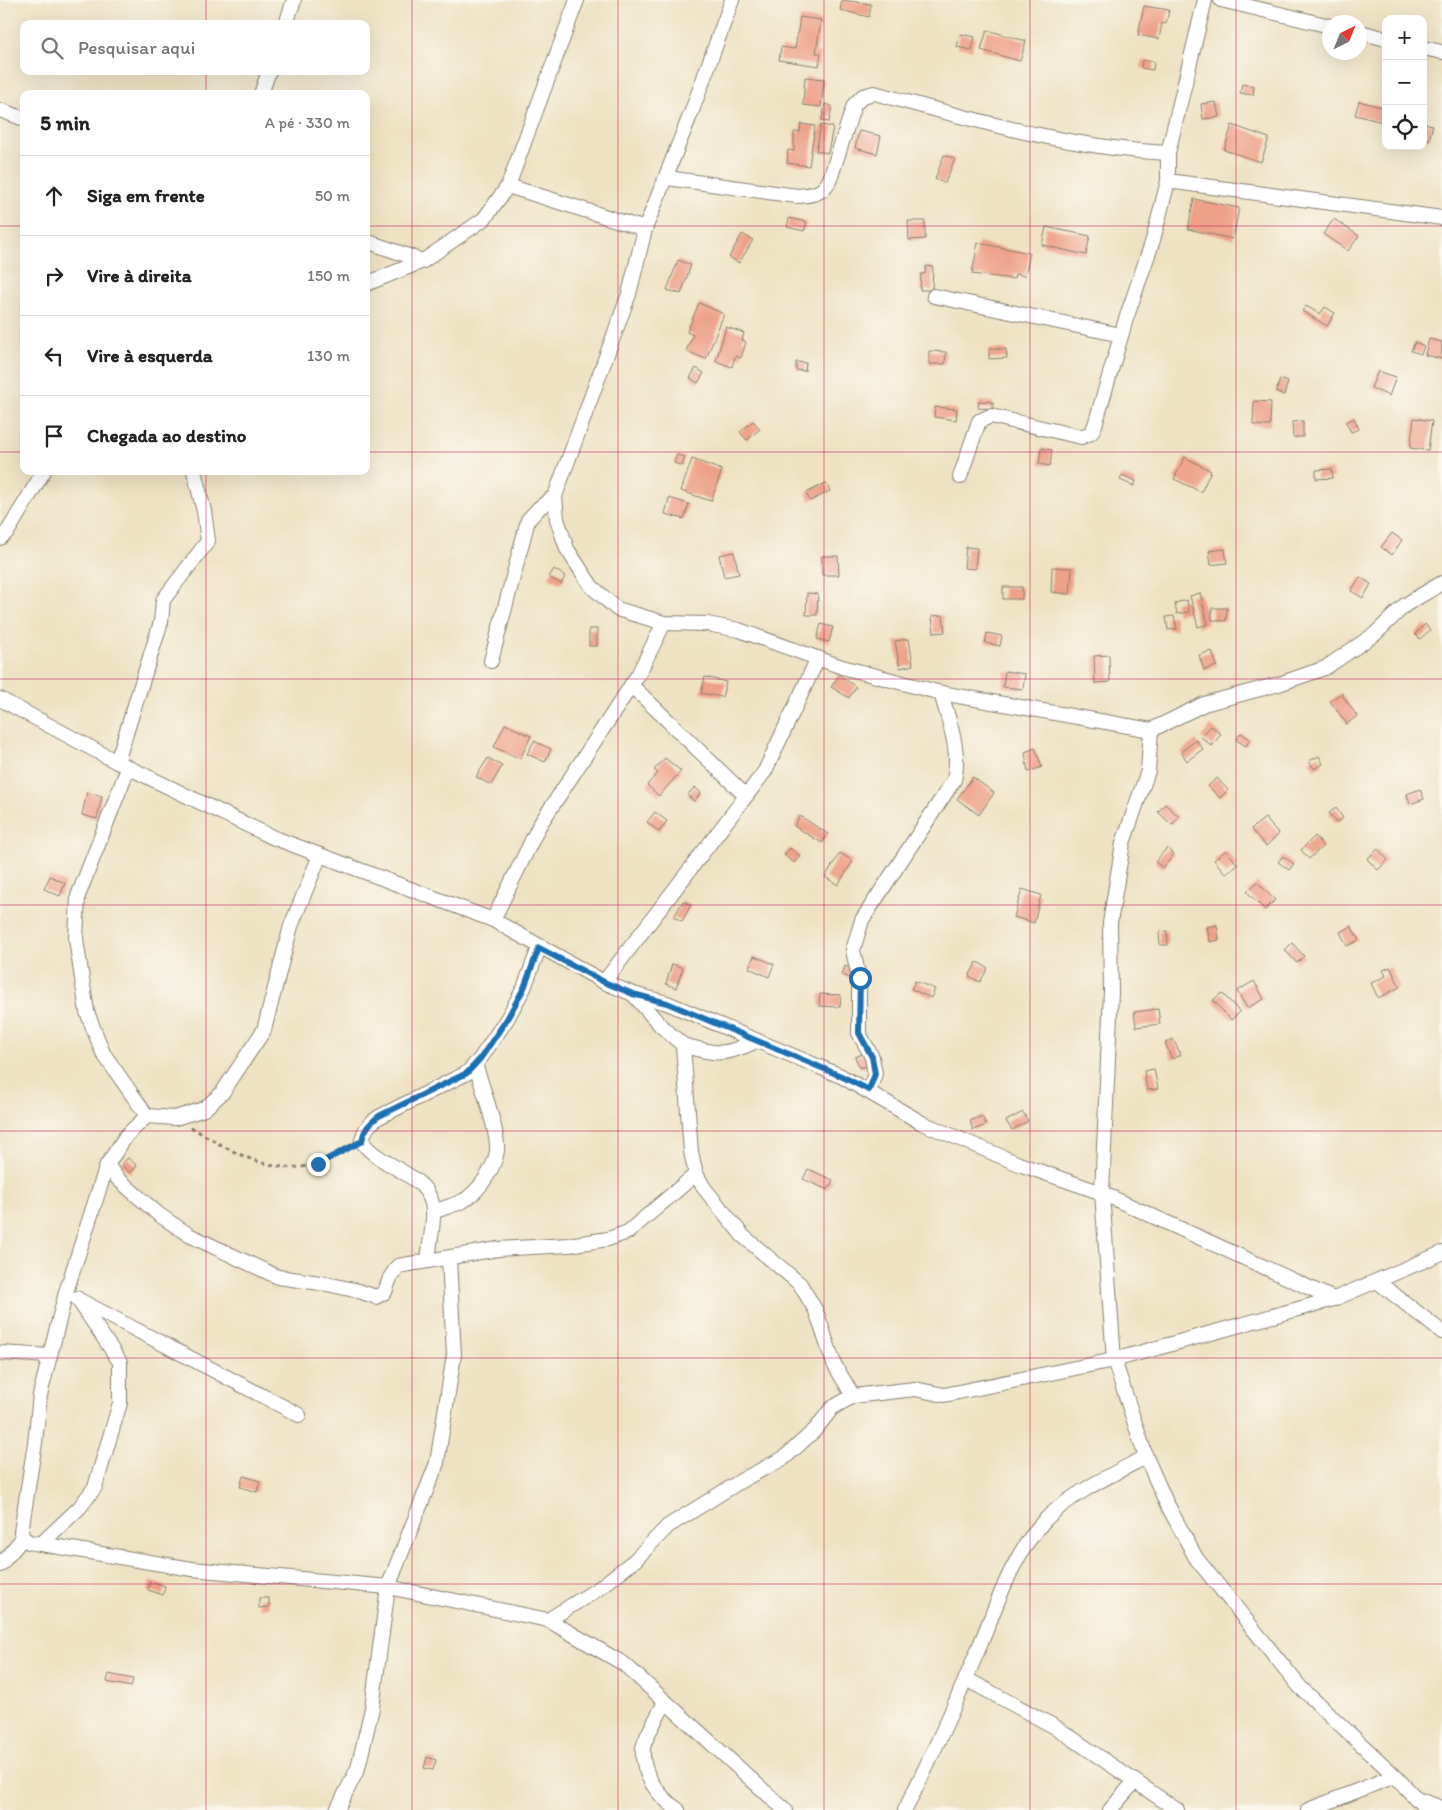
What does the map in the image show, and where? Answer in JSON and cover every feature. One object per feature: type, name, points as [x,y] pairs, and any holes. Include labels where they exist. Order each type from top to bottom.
[{"type":"street","points":[[287,20],[294,0]]},
{"type":"street","points":[[370,282],[423,261],[484,219],[508,186],[577,0]]},
{"type":"street","points":[[732,0],[646,229],[629,294],[555,496],[557,519],[567,549],[592,587],[617,609],[664,623],[707,624],[739,630],[818,658],[941,693],[1151,730],[1204,704],[1279,684],[1325,668],[1375,634],[1404,605],[1442,583]]},
{"type":"street","points":[[960,477],[980,421],[985,417],[991,416],[1081,437],[1091,433],[1153,240],[1168,181],[1168,153],[1205,0]]},
{"type":"street","points":[[1221,0],[1322,24]]},
{"type":"street","points":[[1367,34],[1382,38]]},
{"type":"street","points":[[1427,49],[1442,52]]},
{"type":"street","points":[[262,90],[268,75]]},
{"type":"street","points":[[666,178],[797,196],[814,195],[825,189],[830,179],[854,105],[864,96],[874,93],[1071,142],[1121,151],[1168,153]]},
{"type":"street","points":[[0,110],[20,118]]},
{"type":"street","points":[[1168,181],[1442,218]]},
{"type":"street","points":[[508,186],[646,229]]},
{"type":"street","points":[[370,242],[423,261]]},
{"type":"street","points":[[934,296],[1121,335]]},
{"type":"street","points":[[0,538],[8,530],[42,475]]},
{"type":"street","points":[[147,1116],[103,1053],[87,1012],[76,939],[78,896],[123,765],[160,622],[163,600],[208,541],[204,511],[195,475]]},
{"type":"street","points":[[491,660],[528,520],[539,508],[555,496]]},
{"type":"street","points":[[493,920],[540,826],[631,685],[664,623]]},
{"type":"street","points":[[604,982],[765,771],[818,658]]},
{"type":"street","points":[[631,685],[746,796]]},
{"type":"street","points":[[869,1090],[875,1074],[872,1057],[859,1033],[860,978],[853,950],[862,920],[954,780],[957,766],[956,750],[941,693]]},
{"type":"street","points":[[0,698],[123,765],[205,806],[320,855],[493,920],[539,948],[604,982],[633,994],[667,1003],[841,1076],[869,1090],[922,1123],[1019,1164],[1102,1193],[1334,1300]]},
{"type":"street","points":[[1151,730],[1148,771],[1123,843],[1110,923],[1111,992],[1102,1193],[1114,1360],[1146,1457],[1166,1502],[1196,1558],[1300,1687],[1395,1776],[1427,1810]]},
{"type":"street","points":[[320,855],[291,926],[264,1030],[222,1093],[204,1110],[175,1118],[147,1116],[126,1136],[107,1165],[71,1295],[50,1356],[40,1395],[36,1443],[21,1532],[23,1538],[29,1542],[192,1569],[388,1586],[454,1602],[548,1620],[624,1664],[785,1810]]},
{"type":"street","points":[[428,1261],[434,1212],[432,1202],[424,1188],[367,1149],[362,1141],[363,1134],[369,1124],[379,1116],[467,1073],[507,1019],[524,988],[539,948]]},
{"type":"street","points":[[633,994],[683,1045],[714,1054],[734,1051],[757,1041]]},
{"type":"street","points":[[683,1045],[691,1152],[696,1174],[704,1188],[743,1236],[800,1284],[816,1311],[834,1364],[853,1396]]},
{"type":"street","points":[[434,1212],[462,1201],[474,1193],[488,1174],[497,1150],[491,1118],[475,1064]]},
{"type":"street","points":[[107,1165],[118,1179],[158,1214],[189,1235],[278,1276],[359,1290],[376,1297],[385,1292],[390,1278],[398,1266],[498,1249],[568,1245],[608,1239],[621,1235],[628,1232],[696,1174]]},
{"type":"street","points":[[548,1620],[598,1590],[635,1560],[668,1526],[744,1479],[784,1458],[815,1430],[832,1408],[853,1396],[915,1389],[944,1395],[1114,1360],[1334,1300],[1442,1253]]},
{"type":"street","points":[[337,1810],[358,1768],[372,1708],[388,1586],[437,1463],[454,1355],[449,1258]]},
{"type":"street","points":[[1378,1282],[1442,1332]]},
{"type":"street","points":[[71,1295],[299,1415]]},
{"type":"street","points":[[41,1544],[80,1506],[95,1487],[120,1403],[120,1362],[71,1295]]},
{"type":"street","points":[[0,1353],[50,1356]]},
{"type":"street","points":[[905,1810],[966,1679],[1008,1575],[1024,1548],[1045,1521],[1077,1496],[1146,1457]]},
{"type":"street","points":[[0,1566],[23,1538]]},
{"type":"street","points":[[966,1679],[1057,1728],[1177,1810]]},
{"type":"street","points":[[665,1702],[643,1746],[645,1767],[655,1791],[678,1810]]},
{"type":"street","points":[[1308,1810],[1395,1776]]},
{"type":"street","points":[[1110,1810],[1135,1781]]},
{"type":"street","points":[[1416,1799],[1442,1808]]},
{"type":"path","points":[[175,1118],[230,1151],[250,1160],[293,1168],[318,1164],[362,1141]]},
{"type":"building","points":[[842,0],[871,4],[869,17],[840,10]]},
{"type":"building","points":[[1144,6],[1169,10],[1166,24],[1162,23],[1159,39],[1138,35]]},
{"type":"building","points":[[800,17],[821,20],[816,53],[821,53],[819,66],[779,60],[781,47],[795,49]]},
{"type":"building","points":[[987,30],[1026,41],[1020,61],[981,50]]},
{"type":"building","points":[[960,34],[975,37],[972,50],[957,47]]},
{"type":"building","points":[[1142,60],[1154,62],[1153,70],[1141,68]]},
{"type":"building","points":[[805,77],[824,79],[821,107],[803,105]]},
{"type":"building","points":[[1242,84],[1254,86],[1253,95],[1240,93]]},
{"type":"building","points":[[1359,101],[1382,107],[1382,122],[1355,115]]},
{"type":"building","points":[[1216,102],[1219,117],[1203,119],[1201,104]]},
{"type":"building","points":[[825,104],[832,106],[829,122],[822,121]]},
{"type":"building","points":[[801,124],[815,126],[809,166],[787,163],[788,150],[794,151],[794,132],[800,132]]},
{"type":"building","points":[[1427,124],[1433,125],[1429,140],[1427,140]]},
{"type":"building","points":[[821,125],[833,127],[828,153],[816,151]]},
{"type":"building","points":[[1232,125],[1269,138],[1261,162],[1224,150]]},
{"type":"building","points":[[859,131],[881,136],[877,154],[855,148]]},
{"type":"building","points":[[944,155],[955,159],[945,183],[935,179]]},
{"type":"building","points":[[1194,199],[1239,208],[1233,239],[1188,229]]},
{"type":"building","points":[[789,218],[807,222],[804,231],[787,227]]},
{"type":"building","points":[[1334,219],[1359,236],[1348,251],[1323,234]]},
{"type":"building","points":[[908,221],[925,221],[925,239],[909,240]]},
{"type":"building","points":[[1046,227],[1090,236],[1086,255],[1042,245]]},
{"type":"building","points":[[742,234],[753,240],[739,263],[729,257]]},
{"type":"building","points":[[978,243],[1030,253],[1025,276],[1015,274],[1014,279],[972,274]]},
{"type":"building","points":[[678,260],[691,265],[681,294],[667,290]]},
{"type":"building","points":[[926,266],[933,267],[932,290],[920,290],[921,274],[925,274]]},
{"type":"building","points":[[699,303],[724,314],[706,359],[686,351],[693,335],[687,332]]},
{"type":"building","points":[[1306,306],[1320,314],[1325,307],[1335,313],[1327,326],[1302,311]]},
{"type":"building","points":[[726,327],[744,333],[742,340],[746,342],[741,358],[735,356],[732,367],[716,361]]},
{"type":"building","points":[[1429,339],[1442,342],[1442,359],[1425,355]]},
{"type":"building","points":[[1415,342],[1424,346],[1421,354],[1411,351]]},
{"type":"building","points":[[989,349],[1006,349],[1007,358],[989,359]]},
{"type":"building","points":[[929,351],[946,352],[945,364],[929,364]]},
{"type":"building","points":[[796,362],[806,363],[805,371],[796,370]]},
{"type":"building","points":[[696,368],[704,373],[698,383],[690,378]]},
{"type":"building","points":[[1378,371],[1396,377],[1389,396],[1371,388]]},
{"type":"building","points":[[1280,379],[1288,382],[1284,395],[1276,392]]},
{"type":"building","points":[[979,401],[993,402],[993,409],[978,408]]},
{"type":"building","points":[[1254,401],[1271,402],[1270,426],[1253,425]]},
{"type":"building","points":[[935,407],[957,409],[956,420],[934,417]]},
{"type":"building","points":[[1354,418],[1359,429],[1351,432],[1346,422]]},
{"type":"building","points":[[1414,418],[1432,421],[1428,450],[1410,448]]},
{"type":"building","points":[[753,421],[760,429],[747,440],[740,432]]},
{"type":"building","points":[[1303,421],[1303,437],[1293,437],[1292,422]]},
{"type":"building","points":[[1041,448],[1052,450],[1050,466],[1039,464]]},
{"type":"building","points":[[677,455],[685,457],[682,466],[674,463]]},
{"type":"building","points":[[1185,457],[1211,471],[1201,492],[1174,479]]},
{"type":"building","points":[[692,459],[722,470],[711,501],[681,491]]},
{"type":"building","points":[[1332,469],[1333,478],[1316,479],[1316,470]]},
{"type":"building","points":[[1122,475],[1136,481],[1134,486],[1120,480]]},
{"type":"building","points":[[826,483],[830,491],[810,501],[806,493]]},
{"type":"building","points":[[669,498],[689,504],[684,519],[665,514]]},
{"type":"building","points":[[1392,533],[1402,540],[1392,555],[1381,547]]},
{"type":"building","points":[[966,547],[977,548],[975,569],[964,568]]},
{"type":"building","points":[[1225,549],[1227,563],[1211,565],[1209,551]]},
{"type":"building","points":[[734,552],[739,574],[724,577],[719,555]]},
{"type":"building","points":[[822,556],[838,556],[839,575],[822,575]]},
{"type":"building","points":[[1052,567],[1072,568],[1070,594],[1051,592]]},
{"type":"building","points":[[554,569],[565,576],[561,584],[549,577]]},
{"type":"building","points":[[1360,577],[1371,584],[1363,598],[1351,591]]},
{"type":"building","points":[[1003,587],[1022,587],[1022,599],[1003,599]]},
{"type":"building","points":[[807,593],[818,594],[817,615],[806,615]]},
{"type":"building","points":[[1200,593],[1208,624],[1198,627],[1190,596]]},
{"type":"building","points":[[1187,600],[1189,612],[1177,614],[1175,603]]},
{"type":"building","points":[[1212,608],[1227,608],[1226,621],[1212,620]]},
{"type":"building","points":[[943,615],[945,632],[934,633],[932,616]]},
{"type":"building","points":[[1174,616],[1177,629],[1168,630],[1166,617]]},
{"type":"building","points":[[821,624],[833,627],[829,642],[817,639]]},
{"type":"building","points":[[1425,624],[1430,630],[1420,639],[1415,634]]},
{"type":"building","points":[[589,629],[597,629],[597,646],[589,646]]},
{"type":"building","points":[[987,633],[1002,636],[1000,646],[985,643]]},
{"type":"building","points":[[909,639],[913,665],[900,668],[895,641]]},
{"type":"building","points":[[1212,651],[1217,666],[1204,670],[1199,655]]},
{"type":"building","points":[[1109,655],[1110,682],[1095,683],[1094,656]]},
{"type":"building","points":[[1005,671],[1025,674],[1023,689],[1003,687]]},
{"type":"building","points":[[839,675],[856,687],[849,698],[831,687]]},
{"type":"building","points":[[705,677],[726,682],[722,697],[701,693]]},
{"type":"building","points":[[1341,693],[1357,716],[1347,724],[1330,701]]},
{"type":"building","points":[[505,724],[531,736],[520,759],[494,747]]},
{"type":"building","points":[[1211,726],[1221,734],[1212,746],[1201,737]]},
{"type":"building","points":[[1241,733],[1250,739],[1246,746],[1236,740]]},
{"type":"building","points":[[1196,740],[1203,749],[1187,761],[1181,752]]},
{"type":"building","points":[[534,741],[551,749],[545,762],[527,754]]},
{"type":"building","points":[[1035,748],[1042,767],[1028,772],[1025,752]]},
{"type":"building","points":[[1319,756],[1323,764],[1314,769],[1309,761]]},
{"type":"building","points":[[488,758],[502,766],[491,785],[476,777]]},
{"type":"building","points":[[665,758],[681,771],[659,796],[647,785],[658,773],[654,770]]},
{"type":"building","points":[[973,777],[994,793],[979,815],[957,799]]},
{"type":"building","points":[[1217,778],[1228,790],[1220,798],[1208,786]]},
{"type":"building","points":[[695,787],[701,793],[694,801],[687,795]]},
{"type":"building","points":[[1420,789],[1424,799],[1410,804],[1407,794]]},
{"type":"building","points":[[87,792],[102,796],[97,819],[82,815]]},
{"type":"building","points":[[1165,804],[1179,817],[1172,825],[1158,812]]},
{"type":"building","points":[[1336,808],[1343,818],[1336,823],[1329,813]]},
{"type":"building","points":[[655,812],[667,821],[659,832],[647,822]]},
{"type":"building","points":[[800,816],[828,834],[822,843],[794,826]]},
{"type":"building","points":[[1265,818],[1279,834],[1266,846],[1251,829]]},
{"type":"building","points":[[1315,836],[1323,846],[1309,859],[1301,850]]},
{"type":"building","points":[[790,848],[800,856],[794,863],[784,855]]},
{"type":"building","points":[[1167,848],[1174,854],[1163,868],[1155,862]]},
{"type":"building","points":[[1378,849],[1388,860],[1378,870],[1367,859]]},
{"type":"building","points":[[1226,850],[1238,865],[1226,874],[1214,860]]},
{"type":"building","points":[[840,853],[853,861],[838,885],[825,877]]},
{"type":"building","points":[[1283,856],[1294,864],[1289,870],[1278,862]]},
{"type":"building","points":[[50,876],[65,883],[60,896],[44,889]]},
{"type":"building","points":[[1257,882],[1275,900],[1265,910],[1247,892]]},
{"type":"building","points":[[1022,889],[1041,895],[1034,923],[1014,917]]},
{"type":"building","points":[[683,901],[691,905],[682,921],[674,917]]},
{"type":"building","points":[[1217,925],[1219,940],[1210,942],[1207,927]]},
{"type":"building","points":[[1351,926],[1359,940],[1347,946],[1340,932]]},
{"type":"building","points":[[1167,931],[1168,945],[1160,945],[1159,932]]},
{"type":"building","points":[[1292,943],[1304,956],[1297,963],[1285,950]]},
{"type":"building","points":[[754,956],[774,964],[769,977],[749,968]]},
{"type":"building","points":[[977,962],[988,968],[980,982],[969,976]]},
{"type":"building","points":[[672,964],[683,968],[676,988],[666,984]]},
{"type":"building","points":[[845,966],[853,969],[850,978],[842,975]]},
{"type":"building","points":[[1390,967],[1400,987],[1378,998],[1371,983],[1386,976],[1383,970]]},
{"type":"building","points":[[915,981],[935,989],[931,998],[911,989]]},
{"type":"building","points":[[1254,981],[1264,999],[1247,1008],[1237,991]]},
{"type":"building","points":[[1222,993],[1240,1012],[1231,1020],[1213,1000]]},
{"type":"building","points":[[820,994],[841,995],[840,1007],[819,1006]]},
{"type":"building","points":[[1158,1009],[1160,1024],[1136,1027],[1134,1012]]},
{"type":"building","points":[[1173,1039],[1181,1055],[1172,1059],[1165,1043]]},
{"type":"building","points":[[865,1053],[869,1065],[860,1068],[855,1057]]},
{"type":"building","points":[[1154,1069],[1158,1089],[1147,1090],[1144,1071]]},
{"type":"building","points":[[1023,1112],[1028,1121],[1012,1130],[1006,1121]]},
{"type":"building","points":[[982,1116],[986,1125],[973,1130],[970,1121]]},
{"type":"building","points":[[128,1158],[137,1166],[130,1173],[121,1164]]},
{"type":"building","points":[[808,1169],[833,1180],[828,1190],[803,1179]]},
{"type":"building","points":[[243,1476],[260,1481],[257,1492],[240,1487]]},
{"type":"building","points":[[150,1581],[165,1586],[163,1595],[148,1590]]},
{"type":"building","points":[[259,1598],[269,1598],[269,1607],[259,1608]]},
{"type":"building","points":[[109,1674],[133,1679],[131,1687],[107,1682]]},
{"type":"building","points":[[427,1757],[436,1760],[433,1770],[424,1768]]},
{"type":"route","points":[[318,1164],[362,1141],[363,1134],[369,1124],[379,1116],[428,1094],[467,1073],[480,1059],[507,1019],[524,988],[539,948],[604,982],[633,994],[667,1003],[841,1076],[869,1090],[875,1074],[872,1057],[859,1033],[858,996],[860,978]]}]
